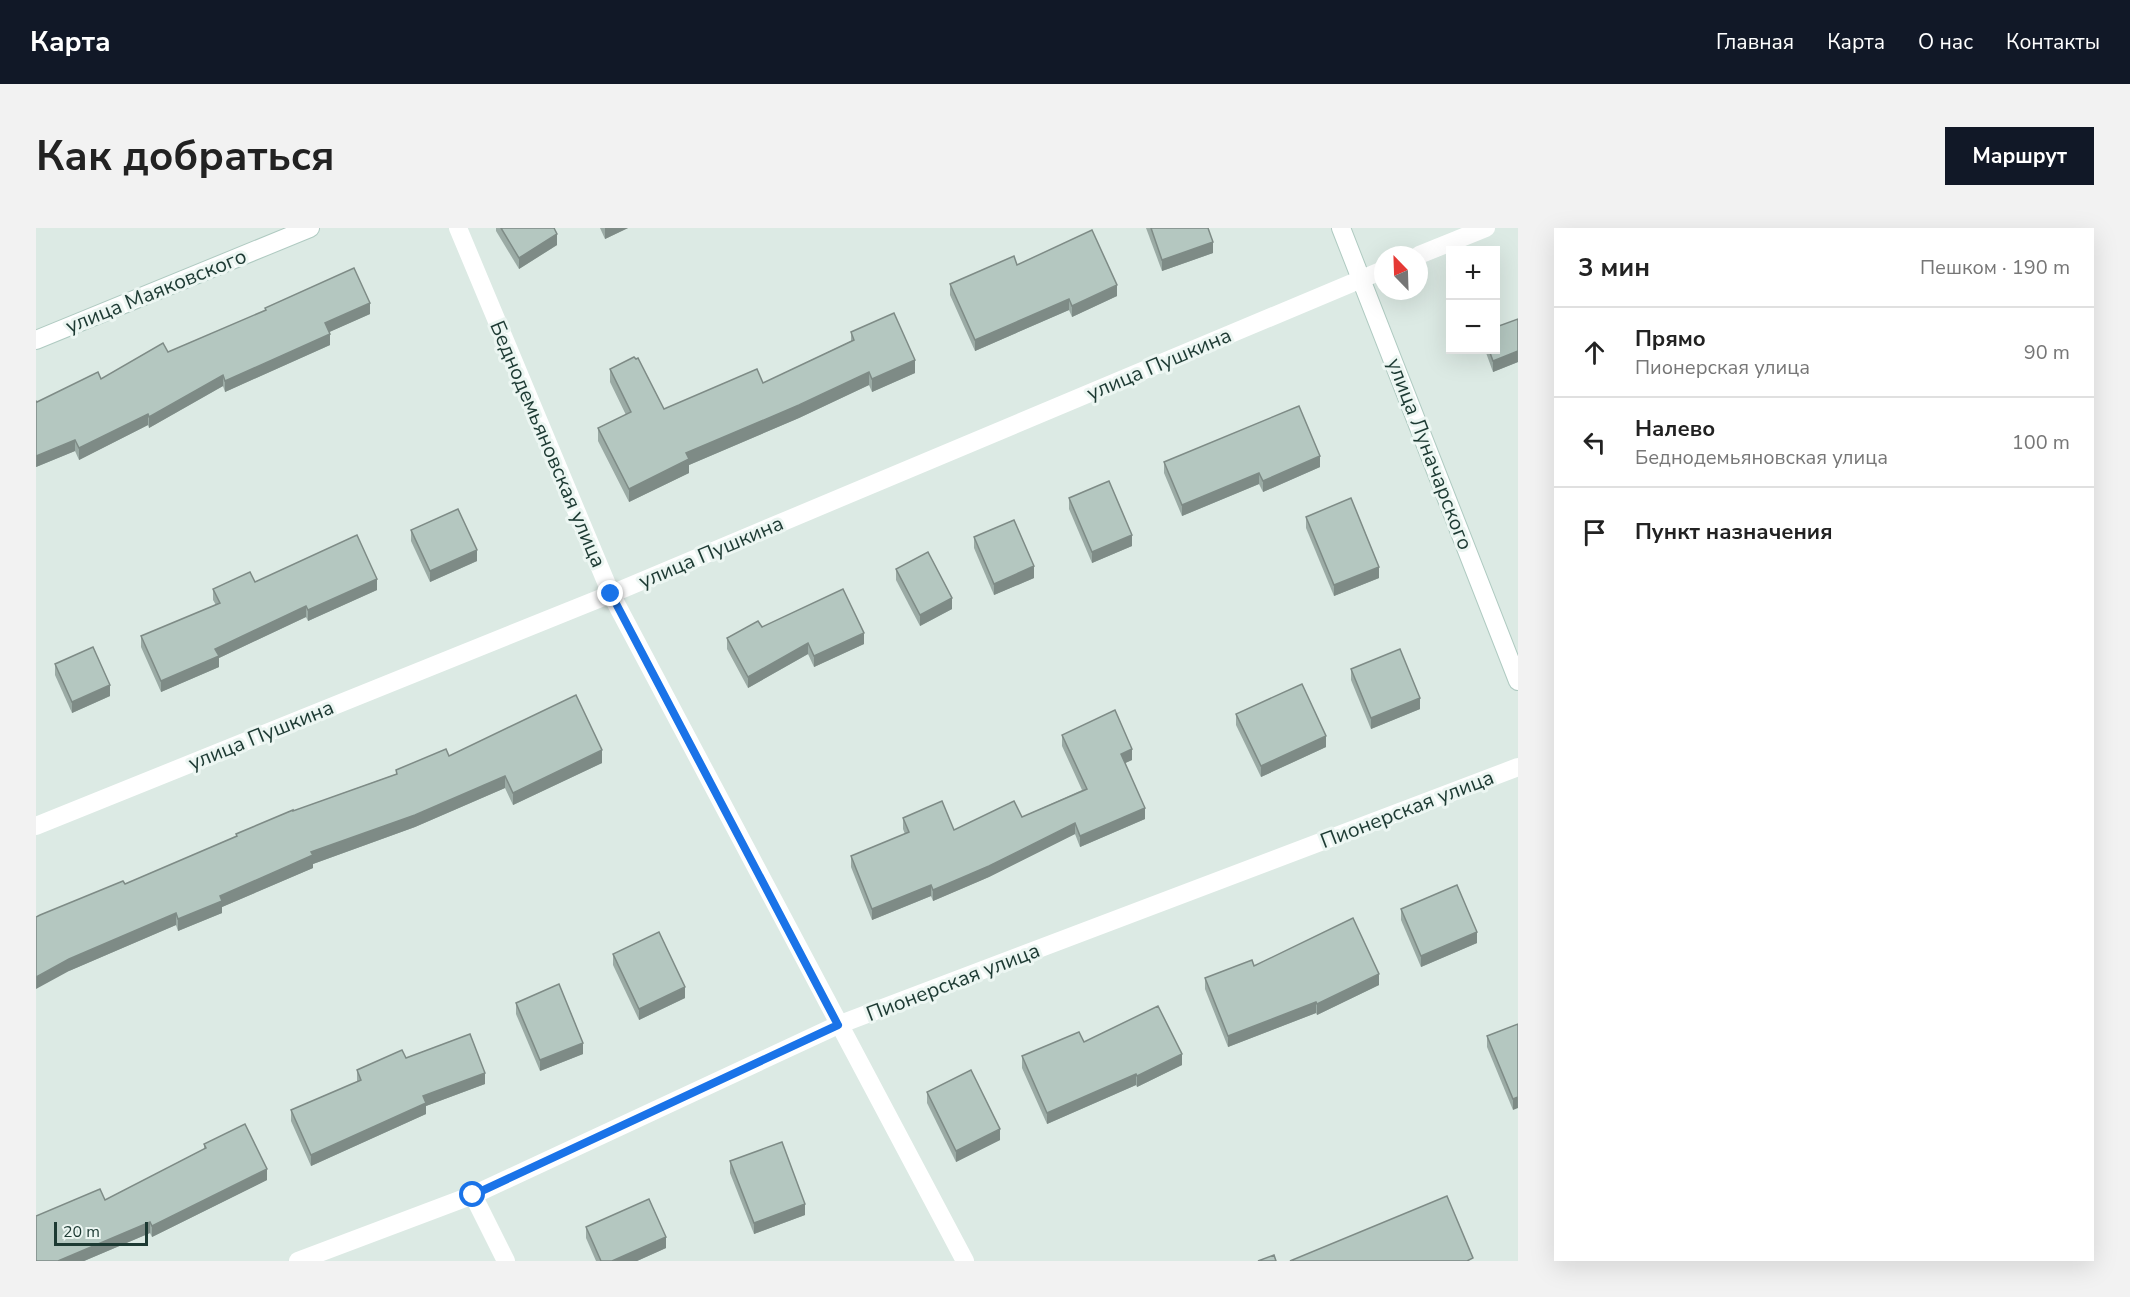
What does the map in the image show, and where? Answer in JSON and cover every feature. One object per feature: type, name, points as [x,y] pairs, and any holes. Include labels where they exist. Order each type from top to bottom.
[{"type":"street","name":"улица Маяковского","points":[[36,340],[310,228]]},
{"type":"street","name":"Беднодемьяновская улица","points":[[458,228],[611,594],[965,1261]]},
{"type":"street","name":"улица Луначарского","points":[[1341,228],[1518,681]]},
{"type":"street","points":[[1428,251],[1486,228]]},
{"type":"street","name":"улица Пушкина","points":[[36,826],[611,594],[1374,274]]},
{"type":"street","name":"Пионерская улица","points":[[298,1261],[473,1195],[838,1025],[1518,766]]},
{"type":"street","points":[[473,1195],[506,1261]]},
{"type":"building","points":[[501,228],[554,228],[557,234],[519,258]]},
{"type":"building","points":[[1151,228],[1208,228],[1213,242],[1162,260]]},
{"type":"building","points":[[1092,230],[1117,285],[1072,306],[1069,299],[975,340],[950,284],[1014,256],[1017,265]]},
{"type":"building","points":[[354,268],[370,303],[325,323],[330,334],[225,381],[223,375],[149,417],[148,414],[79,448],[75,440],[36,456],[36,401],[98,372],[101,379],[163,343],[168,352],[266,310],[265,308]]},
{"type":"building","points":[[894,313],[915,360],[872,379],[869,372],[799,405],[686,453],[689,459],[629,489],[598,428],[631,412],[610,369],[634,357],[638,358],[664,409],[757,369],[763,383],[854,340],[851,332]]},
{"type":"building","points":[[1518,319],[1518,351],[1493,361],[1490,354],[1500,354],[1500,326]]},
{"type":"building","points":[[1299,406],[1320,456],[1263,481],[1259,473],[1182,505],[1164,462]]},
{"type":"building","points":[[1109,481],[1132,535],[1092,552],[1069,498]]},
{"type":"building","points":[[1351,498],[1379,567],[1334,585],[1306,517]]},
{"type":"building","points":[[458,509],[477,550],[430,571],[411,530]]},
{"type":"building","points":[[1014,520],[1034,566],[994,584],[974,537]]},
{"type":"building","points":[[357,535],[377,579],[308,610],[306,606],[215,649],[219,656],[161,681],[141,636],[220,603],[213,589],[250,572],[255,582]]},
{"type":"building","points":[[928,552],[952,598],[920,615],[896,569]]},
{"type":"building","points":[[843,589],[864,633],[814,656],[808,643],[748,677],[727,638],[758,621],[762,627]]},
{"type":"building","points":[[93,647],[110,685],[72,702],[55,664]]},
{"type":"building","points":[[1400,649],[1420,698],[1371,718],[1351,669]]},
{"type":"building","points":[[1302,684],[1326,736],[1261,766],[1236,714]]},
{"type":"building","points":[[576,695],[602,750],[513,793],[505,776],[415,815],[311,852],[313,855],[220,896],[222,901],[178,919],[176,913],[69,959],[36,977],[36,917],[123,881],[125,884],[293,810],[397,774],[396,770],[446,749],[449,756]]},
{"type":"building","points":[[1115,710],[1132,749],[1121,754],[1145,808],[1080,836],[1075,823],[989,866],[933,890],[931,885],[872,909],[851,856],[909,832],[903,818],[942,801],[954,830],[1014,801],[1022,817],[1087,789],[1062,735]]},
{"type":"building","points":[[1457,885],[1477,932],[1421,956],[1401,909]]},
{"type":"building","points":[[1353,918],[1379,974],[1317,1004],[1316,1002],[1228,1036],[1205,978],[1252,960],[1254,966]]},
{"type":"building","points":[[659,932],[685,987],[639,1009],[613,954]]},
{"type":"building","points":[[559,984],[583,1043],[540,1060],[516,1003]]},
{"type":"building","points":[[1158,1006],[1182,1054],[1137,1076],[1136,1074],[1047,1113],[1022,1056],[1079,1032],[1084,1042]]},
{"type":"building","points":[[1518,1024],[1518,1097],[1513,1099],[1487,1036]]},
{"type":"building","points":[[470,1034],[485,1073],[423,1096],[426,1103],[311,1155],[291,1110],[361,1080],[357,1070],[402,1050],[406,1058]]},
{"type":"building","points":[[971,1070],[1000,1129],[956,1151],[927,1092]]},
{"type":"building","points":[[245,1124],[267,1169],[152,1226],[150,1222],[58,1261],[36,1261],[36,1216],[100,1189],[105,1200],[206,1148],[204,1144]]},
{"type":"building","points":[[782,1142],[805,1204],[754,1223],[730,1161]]},
{"type":"building","points":[[1447,1196],[1473,1258],[1467,1261],[1290,1261]]},
{"type":"building","points":[[649,1199],[666,1237],[612,1261],[601,1261],[586,1227]]},
{"type":"building","points":[[1274,1255],[1276,1261],[1258,1261]]},
{"type":"route","points":[[473,1195],[838,1025],[611,594]]}]
